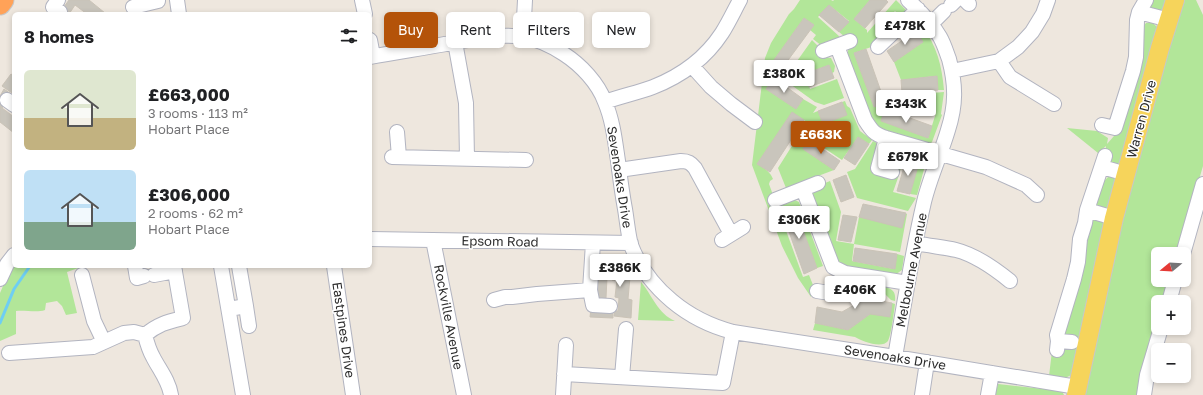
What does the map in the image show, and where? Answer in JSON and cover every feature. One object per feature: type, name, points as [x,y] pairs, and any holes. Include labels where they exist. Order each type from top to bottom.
[{"type":"highway","points":[[0,4],[4,0]]},
{"type":"main road","name":"Warren Drive","points":[[1076,391],[1114,218],[1158,56],[1175,0]]},
{"type":"street","points":[[177,0],[179,12]]},
{"type":"street","points":[[362,0],[365,12]]},
{"type":"street","points":[[524,12],[525,0]]},
{"type":"street","points":[[605,102],[652,87],[674,77],[692,66],[722,33],[740,0]]},
{"type":"street","points":[[952,71],[999,62],[1018,47],[1032,32],[1048,0]]},
{"type":"street","points":[[133,7],[158,1]]},
{"type":"street","name":"Melbourne Avenue","points":[[878,47],[913,4],[931,24],[940,37],[952,71],[955,87],[953,109],[948,130],[924,200],[896,357]]},
{"type":"street","points":[[931,24],[957,4]]},
{"type":"street","name":"Warren Drive","points":[[1102,125],[1115,128],[1133,71],[1136,57],[1137,20],[1142,6],[1169,20]]},
{"type":"street","points":[[823,51],[844,43],[865,120],[872,131],[877,135],[986,167],[1026,185],[1037,195]]},
{"type":"street","name":"Sevenoaks Drive","points":[[372,56],[446,44]]},
{"type":"street","points":[[456,48],[466,103],[467,159]]},
{"type":"street","name":"Sevenoaks Drive","points":[[554,48],[569,57],[596,84],[605,102],[612,123],[631,243],[635,253],[657,287],[689,314],[706,323],[733,332],[992,373],[1076,391]]},
{"type":"street","points":[[999,62],[1010,77],[1054,104]]},
{"type":"street","points":[[692,66],[711,87],[755,122]]},
{"type":"street","points":[[397,132],[395,157],[526,160]]},
{"type":"street","points":[[886,138],[878,168],[892,172]]},
{"type":"street","points":[[619,170],[687,161],[695,168],[732,234]]},
{"type":"street","points":[[1063,344],[1057,335],[1074,279],[1078,262],[1080,239],[1087,210],[1108,165]]},
{"type":"street","points":[[775,200],[818,183]]},
{"type":"street","points":[[1186,247],[1198,221],[1203,184]]},
{"type":"street","points":[[803,189],[831,265],[834,268],[845,272],[908,283]]},
{"type":"street","points":[[1087,210],[1114,218]]},
{"type":"street","name":"Epsom Road","points":[[372,240],[631,243]]},
{"type":"street","name":"Rockville Avenue","points":[[433,240],[464,395]]},
{"type":"street","points":[[593,243],[590,290],[593,305],[610,306]]},
{"type":"street","points":[[916,243],[957,251],[976,258],[1010,281]]},
{"type":"street","points":[[0,279],[7,259]]},
{"type":"street","points":[[221,268],[243,395]]},
{"type":"street","points":[[239,268],[250,326]]},
{"type":"street","name":"Eastpines Drive","points":[[335,268],[348,319],[356,376],[353,395]]},
{"type":"street","points":[[144,272],[175,269],[183,318],[154,327],[144,335]]},
{"type":"street","points":[[817,289],[832,293],[838,291],[845,272]]},
{"type":"street","points":[[82,275],[94,321],[104,342]]},
{"type":"street","points":[[494,300],[505,297],[590,290]]},
{"type":"street","points":[[228,309],[246,306]]},
{"type":"street","points":[[622,377],[626,329]]},
{"type":"street","points":[[9,353],[93,347],[124,332],[134,332],[144,335]]},
{"type":"street","points":[[564,374],[723,384],[733,332]]},
{"type":"street","points":[[144,335],[147,346],[170,388],[170,395]]},
{"type":"street","points":[[1144,395],[1147,375],[1159,335]]},
{"type":"street","points":[[563,395],[566,345]]},
{"type":"street","points":[[922,395],[927,362]]},
{"type":"street","points":[[988,395],[992,373]]},
{"type":"green space","points":[[800,0],[870,0],[854,19],[867,30],[867,33],[896,0],[906,10],[900,16],[895,11],[877,30],[884,38],[877,45],[854,53],[874,107],[883,104],[885,109],[882,121],[928,138],[936,113],[897,100],[895,96],[944,92],[942,115],[930,144],[886,133],[874,126],[847,56],[850,41],[839,32],[849,21],[829,5],[818,17],[840,37],[822,46],[813,39],[816,35],[810,30],[814,25],[804,18],[774,60],[791,73],[790,71],[812,40],[823,51],[824,57],[831,58],[835,66],[834,72],[832,73],[829,65],[805,74],[810,89],[837,79],[844,98],[824,105],[815,102],[776,74],[766,89],[796,109],[803,99],[817,107],[813,113],[818,111],[823,124],[846,115],[842,102],[845,101],[847,106],[850,108],[860,131],[872,140],[869,144],[858,137],[842,160],[809,138],[803,149],[834,170],[786,188],[778,168],[807,122],[792,113],[757,164],[764,168],[772,176],[773,179],[769,184],[803,277],[809,275],[813,285],[811,297],[798,278],[782,246],[752,165],[765,58],[771,43],[789,14]]},
{"type":"green space","points":[[1152,0],[1168,0],[1165,8],[1156,13],[1147,12]]},
{"type":"green space","points":[[1183,0],[1196,0],[1203,15],[1203,166],[1179,247],[1151,247],[1151,287],[1168,287],[1165,295],[1151,295],[1151,335],[1153,335],[1139,383],[1137,395],[1084,395],[1088,360],[1159,73]]},
{"type":"green space","points":[[1146,23],[1153,23],[1158,28],[1107,211],[1096,205],[1103,182],[1109,176],[1113,164],[1105,158],[1106,146],[1098,153],[1067,128],[1097,131],[1108,138],[1107,144],[1120,132],[1142,28]]},
{"type":"green space","points":[[922,26],[938,56],[944,90],[938,90],[936,76],[901,80],[894,62],[923,42],[916,31]]},
{"type":"green space","points":[[873,141],[881,145],[873,169],[899,175],[893,192],[916,198],[908,211],[857,198],[847,172],[855,169]]},
{"type":"green space","points":[[890,147],[920,155],[926,162],[917,195],[910,194],[918,163],[904,159],[900,171],[893,170],[896,161],[887,158]]},
{"type":"green space","points":[[830,181],[841,212],[836,241],[854,244],[852,261],[894,269],[897,254],[904,256],[902,270],[895,275],[838,265],[809,191]]},
{"type":"green space","points":[[795,200],[799,202],[823,266],[817,268],[794,207],[782,212],[778,203]]},
{"type":"green space","points":[[907,214],[900,252],[854,244],[859,217]]},
{"type":"green space","points":[[1086,216],[1107,223],[1072,374],[1064,378],[1049,376],[1052,351]]},
{"type":"green space","points":[[12,268],[78,268],[67,272],[77,313],[66,315],[62,306],[57,301],[46,303],[45,310],[42,311],[16,311],[16,334],[0,341],[0,293],[9,272]]},
{"type":"green space","points":[[843,280],[860,283],[856,304],[853,299],[838,291]]},
{"type":"green space","points":[[641,282],[664,314],[675,321],[638,320]]},
{"type":"green space","points":[[885,287],[893,291],[895,301],[891,300],[884,293]]},
{"type":"green space","points":[[892,303],[895,304],[892,324],[888,341],[885,343],[872,344],[855,337],[813,330],[815,323],[848,330],[870,314]]},
{"type":"green space","points":[[998,384],[1062,391],[1064,395],[995,395]]},
{"type":"building","points":[[69,0],[89,0],[104,12],[84,12],[75,5],[70,12],[60,12]]},
{"type":"building","points":[[870,0],[886,0],[888,2],[865,28],[854,19]]},
{"type":"building","points":[[829,5],[849,22],[839,32],[819,15]]},
{"type":"building","points":[[804,18],[814,25],[783,67],[774,60]]},
{"type":"building","points":[[916,31],[923,42],[894,62],[887,51]]},
{"type":"building","points":[[866,49],[885,103],[874,107],[854,53]]},
{"type":"building","points":[[829,65],[834,78],[809,87],[805,74]]},
{"type":"building","points":[[11,74],[12,75],[12,93],[2,86]]},
{"type":"building","points":[[937,76],[938,90],[902,93],[901,80]]},
{"type":"building","points":[[774,78],[803,99],[796,109],[766,89]]},
{"type":"building","points":[[4,89],[11,94],[2,108],[12,116],[12,131],[0,122],[0,96]]},
{"type":"building","points":[[842,102],[847,115],[823,124],[818,111]]},
{"type":"building","points":[[885,109],[932,126],[928,138],[881,121]]},
{"type":"building","points":[[792,112],[804,120],[770,172],[757,164]]},
{"type":"building","points":[[858,137],[869,144],[855,165],[844,158]]},
{"type":"building","points":[[808,139],[840,161],[834,170],[803,149]]},
{"type":"building","points":[[906,160],[919,163],[910,194],[897,191]]},
{"type":"building","points":[[846,175],[854,197],[841,202],[833,180]]},
{"type":"building","points":[[863,204],[906,213],[902,228],[859,217]]},
{"type":"building","points":[[794,206],[817,268],[804,274],[782,212]]},
{"type":"building","points":[[843,215],[857,217],[851,242],[838,240]]},
{"type":"building","points":[[855,248],[897,254],[895,269],[853,261]]},
{"type":"building","points":[[606,257],[616,258],[616,264],[621,265],[620,276],[630,277],[628,299],[632,300],[631,318],[614,316],[615,311],[618,311],[619,298],[615,297],[617,280],[612,280],[613,272],[604,271]]},
{"type":"building","points":[[598,277],[607,277],[606,298],[597,298]]},
{"type":"building","points":[[860,283],[877,287],[875,300],[892,303],[890,317],[870,314],[848,330],[815,323],[817,307],[842,312],[856,304]]},
{"type":"building","points":[[591,309],[613,310],[613,318],[590,317]]},
{"type":"waterway","points":[[0,323],[14,289],[29,268]]}]
